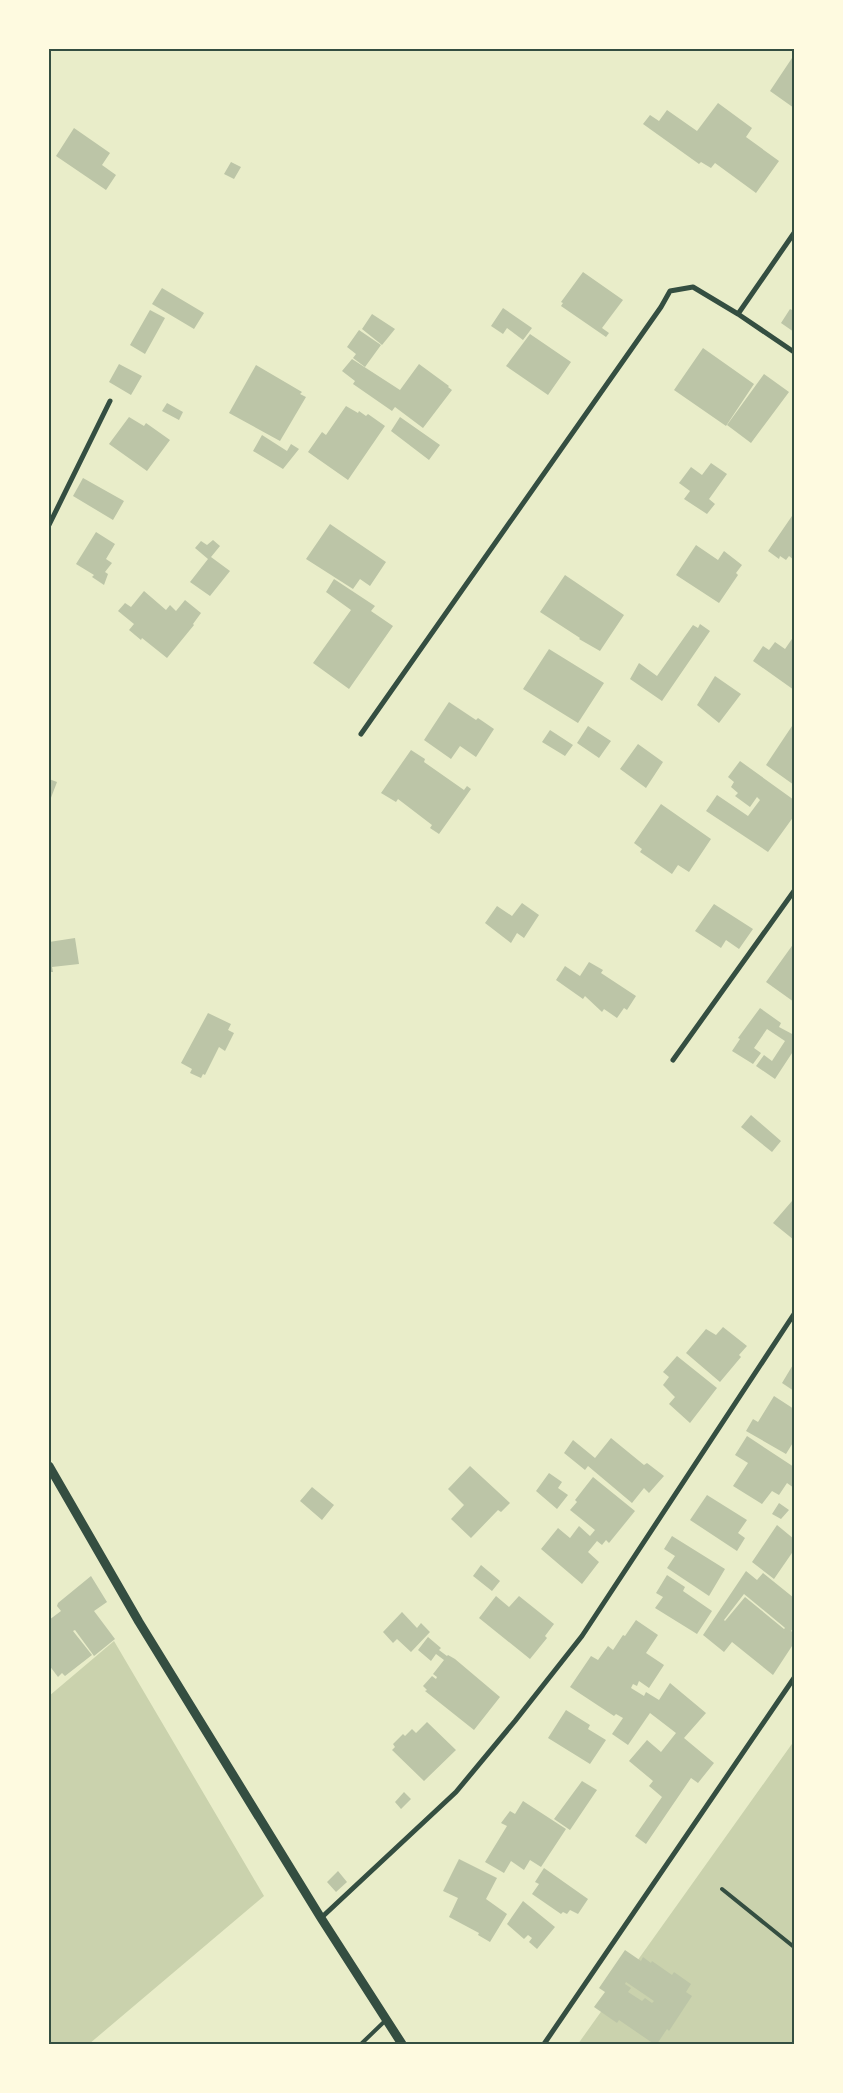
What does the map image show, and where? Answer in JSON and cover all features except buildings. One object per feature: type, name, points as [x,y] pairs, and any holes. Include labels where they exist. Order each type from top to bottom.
[{"type":"street","points":[[738,314],[794,233]]},
{"type":"street","points":[[361,734],[661,307],[670,291],[693,287],[738,314],[794,352]]},
{"type":"street","points":[[49,525],[110,402]]},
{"type":"street","points":[[673,1060],[794,891]]},
{"type":"street","points":[[321,1918],[456,1792],[522,1713],[582,1636],[794,1314]]},
{"type":"street","points":[[49,1466],[144,1630],[321,1918],[402,2044]]},
{"type":"street","points":[[544,2044],[794,1678]]},
{"type":"lane","points":[[722,1889],[794,1947]]},
{"type":"lane","points":[[361,2044],[386,2020]]},
{"type":"green space","points":[[114,1641],[264,1896],[89,2044],[49,2044],[49,1696]]},
{"type":"green space","points":[[794,1741],[794,2044],[578,2044]]}]
